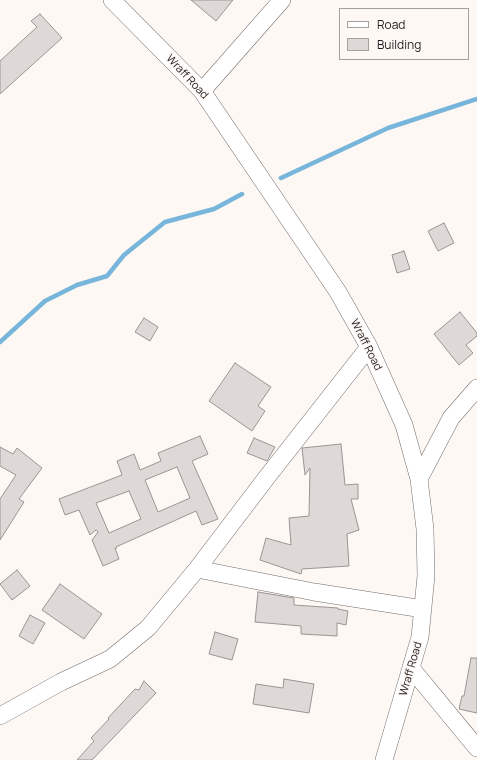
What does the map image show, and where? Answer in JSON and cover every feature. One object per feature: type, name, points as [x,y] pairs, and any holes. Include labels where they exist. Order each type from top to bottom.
[{"type":"street","name":"Wraff Road","points":[[112,0],[202,91],[338,292],[369,347],[404,425],[419,479],[425,530],[426,576],[420,637],[384,760]]},
{"type":"street","points":[[202,91],[282,0]]},
{"type":"street","points":[[0,716],[60,682],[110,659],[132,643],[148,628],[197,569],[369,347]]},
{"type":"street","points":[[419,479],[451,418],[477,388]]},
{"type":"street","points":[[197,569],[314,592],[423,609]]},
{"type":"street","points":[[411,668],[477,748]]},
{"type":"building","points":[[191,0],[233,0],[216,21]]},
{"type":"building","points":[[40,14],[62,38],[0,94],[0,61],[37,27],[31,21]]},
{"type":"building","points":[[444,223],[454,243],[438,251],[428,231]]},
{"type":"building","points":[[404,251],[410,269],[397,273],[392,255]]},
{"type":"building","points":[[460,312],[477,333],[477,336],[466,345],[473,353],[459,365],[434,334]]},
{"type":"building","points":[[144,318],[158,327],[150,341],[135,332]]},
{"type":"building","points":[[235,363],[271,387],[258,406],[265,411],[252,431],[209,401]]},
{"type":"building","points":[[200,436],[208,454],[192,461],[218,519],[202,525],[196,511],[116,547],[116,549],[115,548],[119,559],[103,566],[92,540],[98,532],[96,530],[90,535],[79,510],[65,515],[59,499],[122,475],[117,461],[134,454],[140,470],[161,461],[158,453]],"holes":[[[177,467],[190,498],[158,512],[145,480]],[[129,491],[141,519],[109,533],[96,503]]]},
{"type":"building","points":[[254,438],[275,447],[267,461],[247,453]]},
{"type":"building","points":[[341,444],[345,485],[358,484],[358,499],[351,499],[359,530],[347,534],[349,566],[302,569],[301,574],[260,560],[266,538],[291,545],[289,518],[309,516],[310,468],[305,475],[302,448]]},
{"type":"building","points":[[0,447],[13,454],[17,448],[42,468],[19,499],[24,502],[0,540],[0,499],[16,475],[0,466]]},
{"type":"building","points":[[17,570],[30,586],[12,600],[0,584]]},
{"type":"building","points":[[60,584],[102,614],[84,639],[42,610]]},
{"type":"building","points":[[258,592],[294,598],[294,605],[338,608],[348,611],[346,625],[337,623],[337,636],[301,634],[301,626],[255,622]]},
{"type":"building","points":[[30,615],[45,623],[33,644],[19,636]]},
{"type":"building","points":[[215,632],[238,639],[232,660],[209,654]]},
{"type":"building","points":[[471,658],[477,658],[477,713],[459,709],[462,696],[464,696]]},
{"type":"building","points":[[284,679],[314,684],[309,713],[253,704],[256,684],[283,688]]},
{"type":"building","points":[[144,681],[156,693],[92,760],[77,760],[94,741],[91,738],[135,689],[139,690]]},
{"type":"waterway","points":[[281,178],[388,128],[477,99]]},
{"type":"waterway","points":[[0,342],[45,301],[77,285],[107,276],[124,255],[165,222],[214,209],[242,194]]}]
